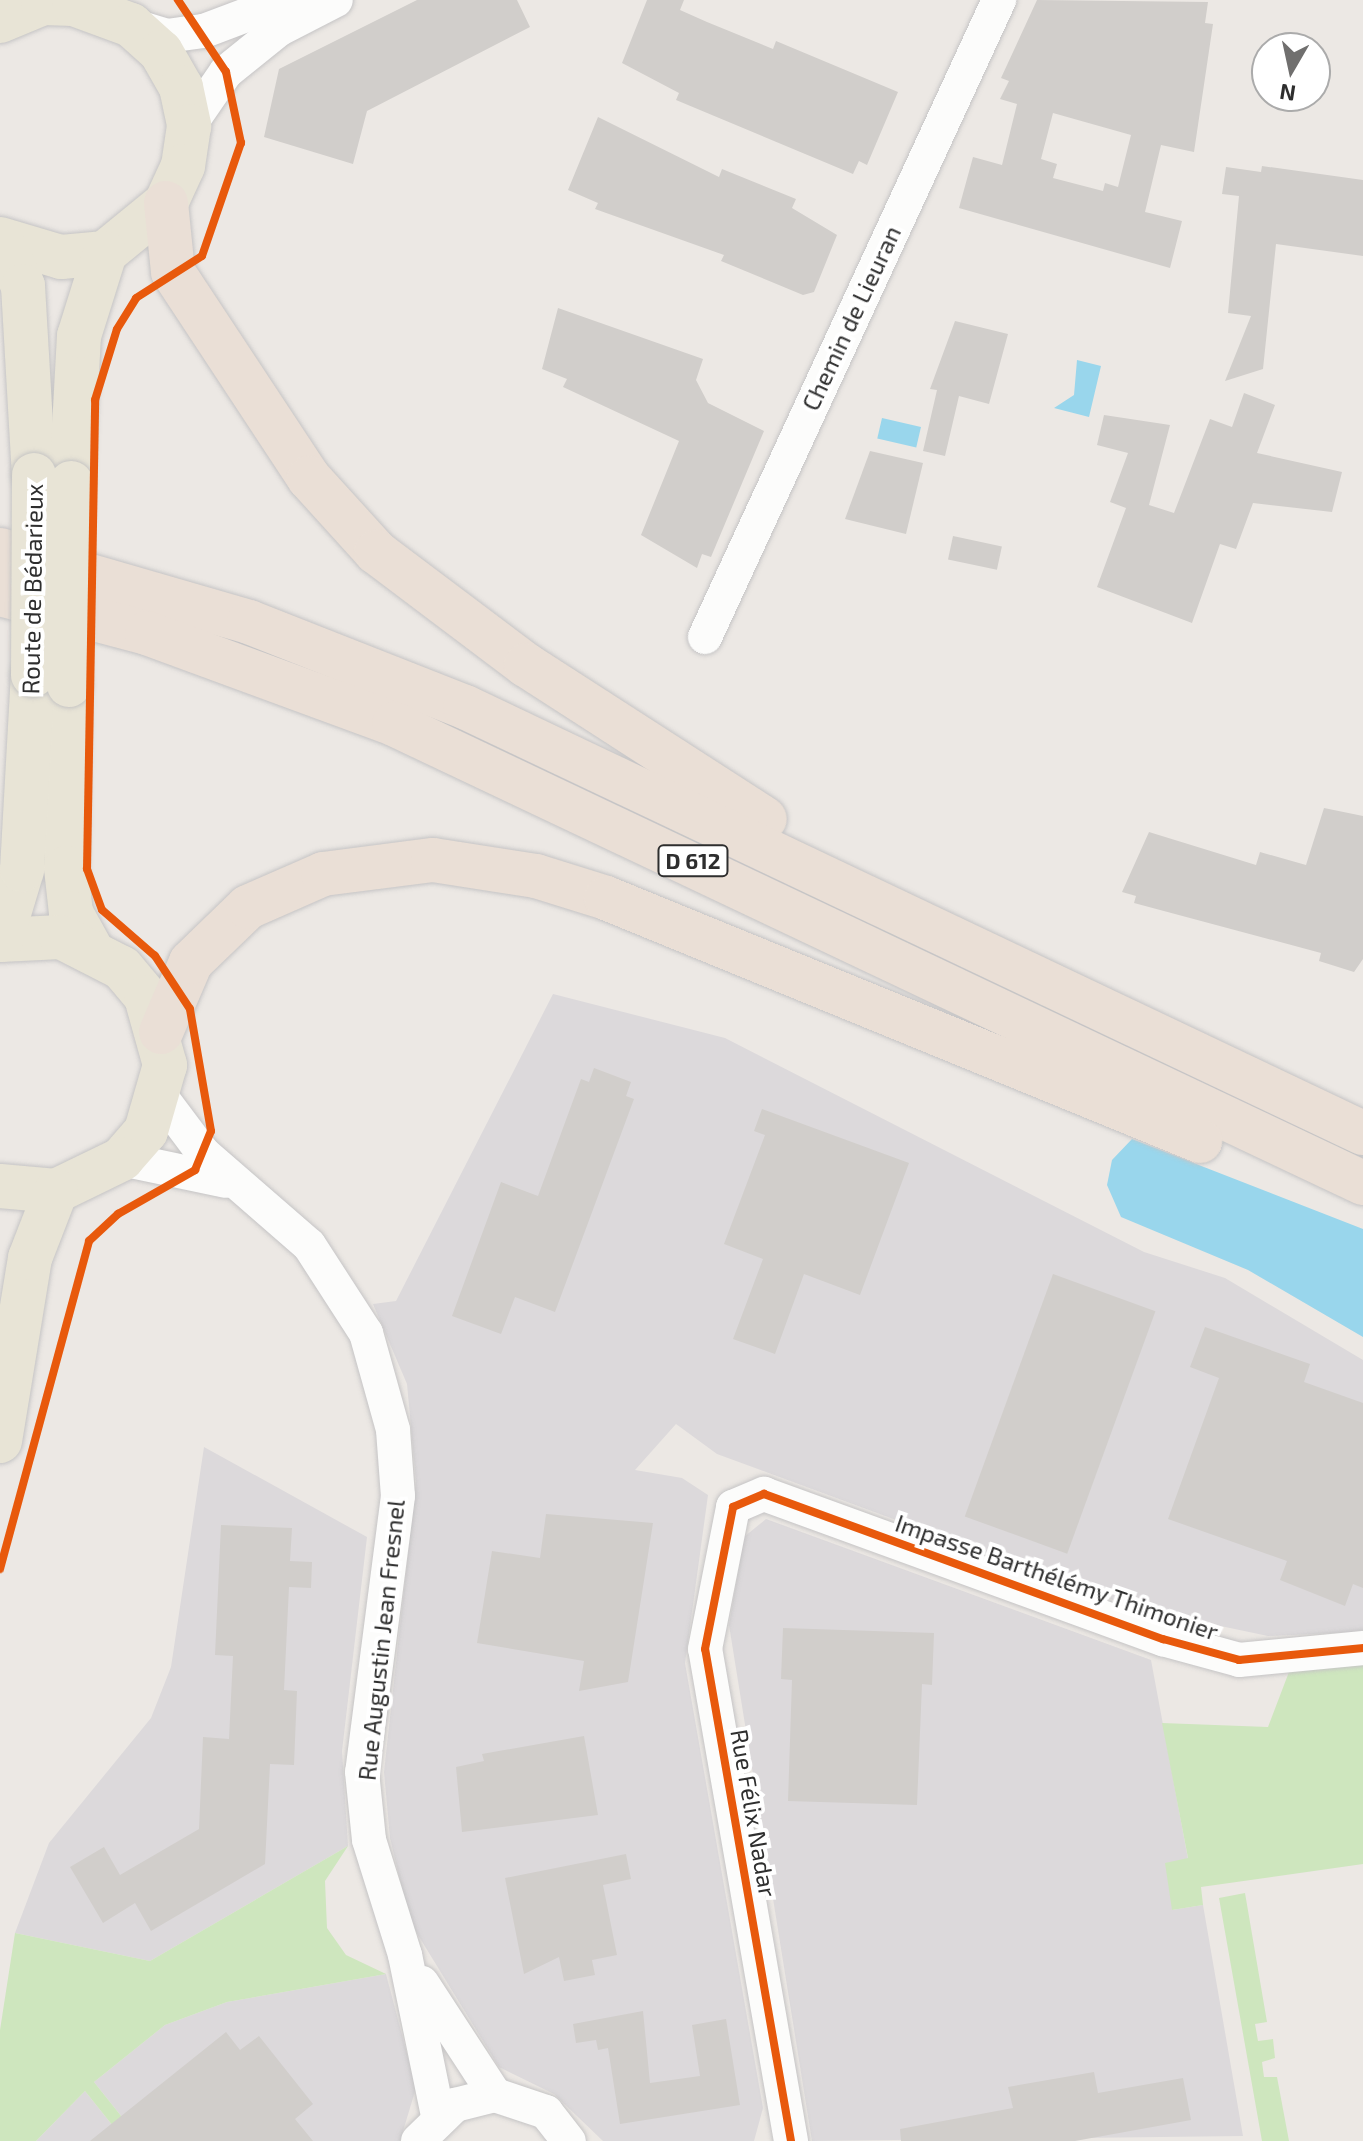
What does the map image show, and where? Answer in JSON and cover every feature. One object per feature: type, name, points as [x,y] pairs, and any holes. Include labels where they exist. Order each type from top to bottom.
[{"type":"highway","points":[[166,203],[173,272],[309,478],[376,552],[675,765],[921,907],[1001,965]]},
{"type":"highway","name":"D 612","points":[[0,550],[249,622],[465,707],[1001,965],[1363,1133]]},
{"type":"highway","name":"D 612","points":[[0,594],[147,633],[394,724],[1363,1183]]},
{"type":"highway","points":[[161,1032],[191,962],[248,907],[336,871],[433,860],[536,876],[606,898],[1363,1209]]},
{"type":"main road","points":[[0,240],[61,257],[105,253],[166,203],[183,166],[189,126],[181,87],[161,52],[112,12],[43,3],[11,11]]},
{"type":"main road","name":"Route de Bédarieux","points":[[0,240],[23,286],[52,479],[51,680],[66,868],[71,913],[90,947]]},
{"type":"main road","name":"Route de Bédarieux","points":[[52,479],[79,336],[105,253]]},
{"type":"main road","name":"Route de Bédarieux","points":[[0,940],[22,870],[51,680]]},
{"type":"main road","points":[[0,940],[61,937],[90,947],[146,997],[161,1032],[161,1097],[122,1159],[56,1191],[0,1186]]},
{"type":"main road","points":[[0,1441],[30,1258],[56,1191]]},
{"type":"street","points":[[112,12],[167,36],[204,31],[286,0]]},
{"type":"street","points":[[189,126],[226,72],[278,30],[336,0]]},
{"type":"street","name":"Chemin de Lieuran","points":[[705,637],[999,0]]},
{"type":"street","name":"Rue Augustin Jean Fresnel","points":[[161,1097],[234,1184],[309,1245],[366,1333],[393,1430],[398,1496],[362,1772],[383,1898],[405,1955],[495,2095]]},
{"type":"street","name":"Rue Augustin Jean Fresnel","points":[[122,1159],[234,1184]]},
{"type":"street","name":"Impasse Barthélémy Thimonier","points":[[745,1498],[764,1494],[1163,1639],[1239,1660],[1363,1648]]},
{"type":"street","name":"Rue Félix Nadar","points":[[745,1498],[724,1525],[705,1649],[791,2141]]},
{"type":"street","name":"Rue Augustin Jean Fresnel","points":[[405,1955],[428,2128]]},
{"type":"street","points":[[428,2128],[495,2095],[546,2112],[569,2141]]},
{"type":"shaded area","points":[[553,994],[725,1038],[1144,1252],[1225,1278],[1363,1360],[1363,1630],[1354,1632],[1268,1636],[1135,1608],[717,1454],[676,1424],[635,1470],[682,1478],[708,1495],[685,1663],[763,2108],[754,2141],[603,2141],[554,2094],[499,2067],[410,1922],[390,1838],[384,1772],[416,1481],[407,1384],[373,1304],[396,1301]]},
{"type":"shaded area","points":[[204,1447],[367,1537],[342,1751],[348,1846],[150,1961],[15,1933],[49,1843],[151,1718],[171,1667]]},
{"type":"shaded area","points":[[766,1519],[1151,1660],[1188,1859],[1172,1910],[1203,1905],[1243,2136],[812,2141],[729,1625],[744,1537]]},
{"type":"shaded area","points":[[386,1974],[416,2088],[400,2141],[141,2141],[94,2082],[165,2025],[227,2002]]},
{"type":"shaded area","points":[[85,2091],[125,2141],[36,2141]]},
{"type":"green space","points":[[1363,1656],[1363,1864],[1201,1887],[1203,1905],[1172,1910],[1165,1863],[1188,1858],[1162,1723],[1268,1727],[1292,1664]]},
{"type":"green space","points":[[348,1846],[325,1881],[327,1928],[346,1955],[386,1974],[227,2002],[165,2025],[94,2082],[141,2141],[125,2141],[85,2091],[36,2141],[0,2141],[0,2030],[15,1933],[150,1961]]},
{"type":"green space","points":[[1245,1893],[1267,2022],[1255,2024],[1258,2041],[1273,2039],[1275,2058],[1262,2062],[1264,2077],[1277,2077],[1289,2141],[1262,2141],[1219,1898]]},
{"type":"water","points":[[1077,360],[1101,366],[1089,417],[1054,408],[1074,395]]},
{"type":"water","points":[[882,418],[921,427],[916,447],[877,438]]},
{"type":"water","points":[[1132,1139],[1363,1229],[1363,1337],[1248,1270],[1121,1217],[1107,1185],[1112,1160]]},
{"type":"building","points":[[417,0],[517,0],[530,27],[367,111],[353,164],[264,137],[279,69]]},
{"type":"building","points":[[647,0],[684,0],[680,10],[707,22],[773,49],[776,41],[898,92],[867,165],[859,161],[853,174],[676,100],[679,93],[622,63]]},
{"type":"building","points":[[1037,0],[1208,2],[1205,23],[1213,24],[1194,152],[1161,145],[1145,212],[1182,221],[1170,268],[959,208],[973,157],[1002,165],[1017,104],[1000,99],[1009,81],[1001,78]],"holes":[[[1053,113],[1131,135],[1118,187],[1105,183],[1103,191],[1053,178],[1057,164],[1041,159]]]},
{"type":"building","points":[[598,117],[719,177],[722,169],[796,199],[792,208],[837,235],[814,292],[803,295],[721,261],[724,255],[595,209],[598,203],[568,190]]},
{"type":"building","points":[[1262,166],[1363,180],[1363,256],[1276,244],[1263,369],[1225,381],[1251,316],[1228,313],[1239,196],[1222,194],[1226,167],[1261,172]]},
{"type":"building","points":[[558,308],[703,359],[696,380],[708,403],[764,431],[711,557],[702,554],[697,568],[641,535],[679,441],[563,387],[567,379],[542,369]]},
{"type":"building","points":[[955,321],[1008,334],[989,404],[959,396],[945,456],[923,451],[937,390],[930,389]]},
{"type":"building","points":[[1244,393],[1275,405],[1257,453],[1342,472],[1332,512],[1253,503],[1236,549],[1220,544],[1192,623],[1097,587],[1126,508],[1110,502],[1128,453],[1097,445],[1104,415],[1170,425],[1149,505],[1174,513],[1210,419],[1232,427]]},
{"type":"building","points":[[870,451],[923,463],[906,534],[845,519]]},
{"type":"building","points":[[953,536],[1002,546],[997,570],[948,559]]},
{"type":"building","points":[[1324,808],[1363,816],[1363,959],[1354,972],[1319,961],[1321,953],[1134,903],[1136,896],[1122,892],[1149,832],[1256,865],[1260,852],[1306,865]]},
{"type":"building","points":[[594,1068],[631,1082],[626,1096],[634,1099],[555,1312],[515,1297],[501,1334],[452,1316],[501,1182],[538,1196],[581,1079],[589,1082]]},
{"type":"building","points":[[762,1109],[909,1163],[860,1295],[804,1274],[775,1354],[733,1339],[763,1259],[724,1244],[765,1135],[754,1131]]},
{"type":"building","points":[[1053,1274],[1155,1311],[1067,1554],[965,1516]]},
{"type":"building","points":[[1205,1327],[1310,1364],[1304,1382],[1363,1403],[1363,1588],[1353,1584],[1345,1606],[1280,1580],[1287,1561],[1168,1519],[1219,1378],[1190,1367]]},
{"type":"building","points":[[546,1514],[653,1523],[628,1682],[579,1691],[584,1661],[477,1643],[492,1551],[540,1558]]},
{"type":"building","points":[[221,1525],[292,1528],[290,1561],[312,1562],[311,1588],[289,1587],[284,1690],[297,1691],[294,1765],[270,1764],[265,1864],[151,1931],[135,1903],[103,1923],[70,1867],[104,1847],[120,1875],[199,1829],[203,1737],[229,1739],[233,1656],[215,1655]]},
{"type":"building","points":[[783,1628],[934,1633],[932,1685],[922,1684],[917,1805],[788,1801],[792,1680],[781,1679]]},
{"type":"building","points":[[584,1736],[598,1815],[462,1832],[456,1767],[484,1761],[482,1754]]},
{"type":"building","points":[[626,1854],[631,1879],[603,1885],[617,1955],[592,1960],[595,1975],[564,1981],[559,1957],[524,1974],[505,1878]]},
{"type":"building","points":[[643,2011],[650,2083],[700,2076],[692,2025],[726,2019],[740,2105],[620,2124],[608,2048],[598,2050],[596,2040],[576,2043],[573,2024]]},
{"type":"building","points":[[226,2032],[240,2050],[259,2036],[313,2104],[295,2119],[313,2141],[90,2141]]},
{"type":"building","points":[[1094,2072],[1098,2093],[1183,2078],[1191,2120],[1075,2141],[901,2141],[900,2129],[1013,2108],[1008,2087]]},
{"type":"cycle path","points":[[0,1569],[89,1241],[118,1214],[195,1170],[211,1131],[190,1009],[155,956],[102,910],[87,869],[95,400],[117,329],[136,298],[202,256],[241,143],[226,72],[178,0]]},
{"type":"cycle path","points":[[791,2141],[705,1649],[733,1507],[764,1494],[1163,1639],[1239,1660],[1363,1648]]}]
